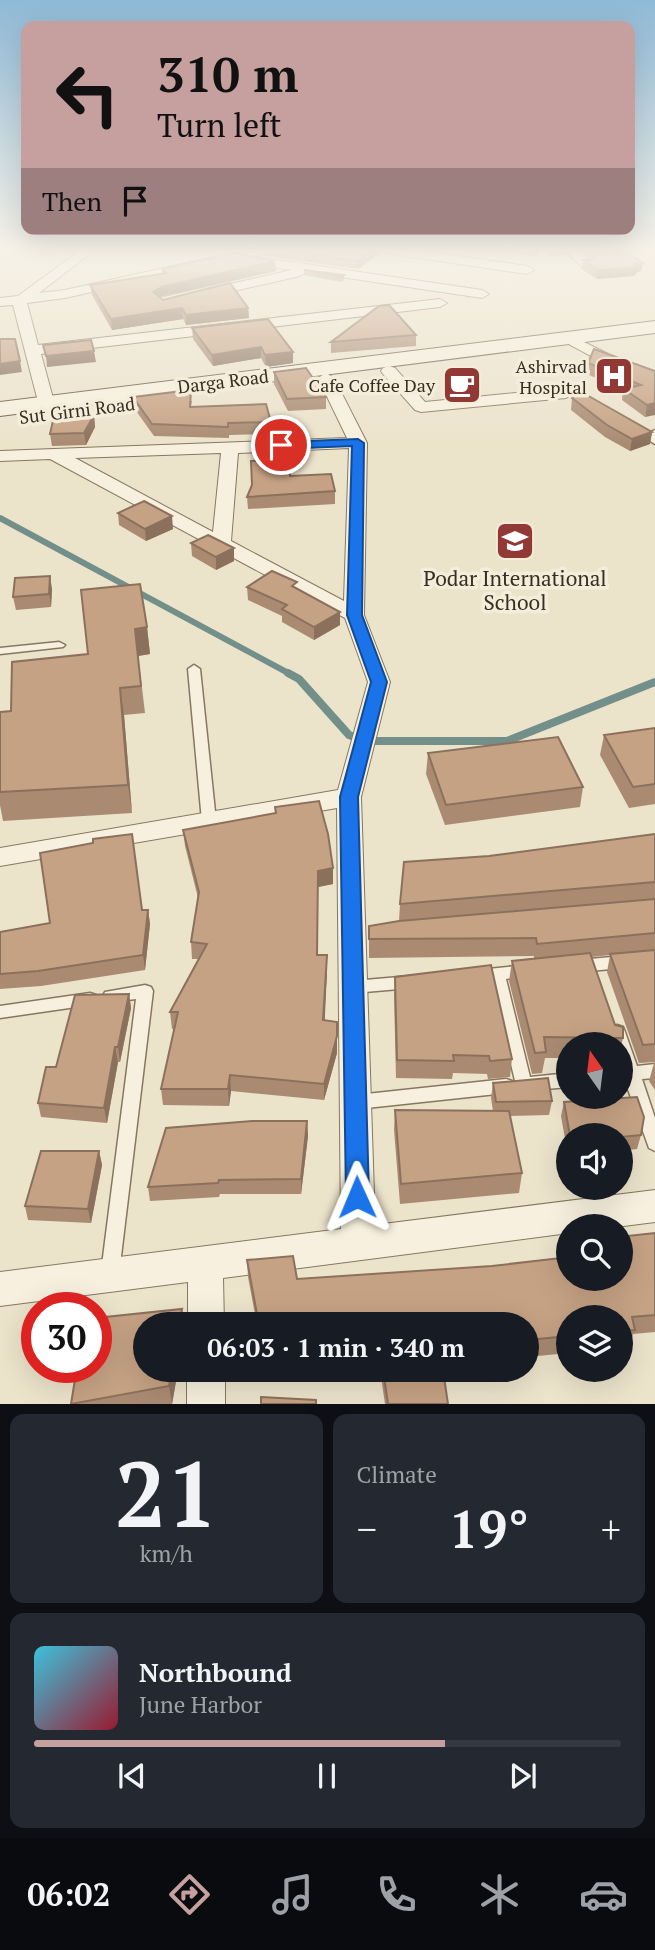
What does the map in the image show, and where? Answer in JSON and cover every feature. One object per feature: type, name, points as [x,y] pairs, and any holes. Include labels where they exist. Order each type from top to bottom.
[{"type":"main road","name":"Darga Road","points":[[0,409],[48,408],[577,342],[655,327]]},
{"type":"main road","name":"Sut Girni Road","points":[[0,419],[48,408],[389,371],[577,342],[655,338]]},
{"type":"street","points":[[23,315],[48,408]]},
{"type":"street","points":[[32,350],[340,315]]},
{"type":"street","points":[[577,342],[609,360],[655,377]]},
{"type":"street","points":[[389,371],[421,407],[566,393]]},
{"type":"street","points":[[326,378],[358,443],[355,615],[379,682],[349,797],[359,934],[353,987],[358,1244]]},
{"type":"street","points":[[0,456],[358,443]]},
{"type":"street","points":[[221,544],[230,447]]},
{"type":"street","points":[[52,454],[355,615]]},
{"type":"street","points":[[0,857],[349,797]]},
{"type":"street","points":[[0,1289],[655,1206]]},
{"type":"street","points":[[205,1265],[206,1312]]},
{"type":"street","points":[[206,1382],[206,1404]]},
{"type":"lane","points":[[655,433],[647,436],[655,441]]},
{"type":"lane","points":[[0,651],[59,645]]},
{"type":"lane","points":[[194,669],[209,821]]},
{"type":"lane","points":[[566,968],[596,971],[655,959]]},
{"type":"lane","points":[[458,978],[539,970]]},
{"type":"lane","points":[[497,974],[523,1084]]},
{"type":"lane","points":[[353,987],[432,980]]},
{"type":"lane","points":[[0,1012],[145,991],[109,1277]]},
{"type":"lane","points":[[611,1013],[616,1032]]},
{"type":"lane","points":[[634,1073],[655,1071]]},
{"type":"lane","points":[[355,1102],[556,1081]]},
{"type":"lane","points":[[634,1093],[655,1143]]},
{"type":"building","points":[[108,315],[140,315],[111,319]]},
{"type":"building","points":[[368,315],[398,315],[416,335],[331,342]]},
{"type":"building","points":[[268,319],[293,352],[265,355],[261,347],[212,355],[192,328]]},
{"type":"building","points":[[0,339],[15,339],[20,361],[0,364]]},
{"type":"building","points":[[91,340],[94,351],[46,356],[43,345]]},
{"type":"building","points":[[594,349],[655,371],[655,403],[647,405],[624,389],[641,385],[588,363]]},
{"type":"building","points":[[306,368],[326,397],[287,399],[274,372]]},
{"type":"building","points":[[191,390],[190,407],[266,404],[271,422],[228,423],[228,427],[152,424],[133,397]]},
{"type":"building","points":[[578,390],[652,432],[632,439],[607,425],[572,398]]},
{"type":"building","points":[[94,415],[84,433],[50,434],[54,416]]},
{"type":"building","points":[[289,460],[290,476],[331,474],[335,491],[247,497],[252,485],[251,461]]},
{"type":"building","points":[[144,501],[172,516],[145,529],[118,513]]},
{"type":"building","points":[[208,535],[234,548],[216,557],[191,543]]},
{"type":"building","points":[[272,571],[297,582],[292,586],[340,612],[314,627],[282,609],[287,605],[247,587]]},
{"type":"building","points":[[50,576],[49,594],[13,597],[15,578]]},
{"type":"building","points":[[140,584],[147,627],[135,629],[141,686],[120,688],[128,785],[0,792],[0,712],[11,711],[12,662],[88,654],[81,590]]},
{"type":"building","points":[[655,728],[655,784],[633,787],[604,735]]},
{"type":"building","points":[[558,737],[583,787],[446,805],[428,753]]},
{"type":"building","points":[[319,801],[333,868],[318,871],[317,955],[327,955],[323,1020],[337,1022],[337,1036],[324,1084],[230,1075],[228,1089],[161,1089],[178,1012],[170,1012],[207,944],[191,942],[199,892],[183,830],[276,813],[275,807]]},
{"type":"building","points":[[132,834],[142,910],[148,910],[143,955],[0,974],[0,932],[50,923],[40,853],[93,843],[93,839]]},
{"type":"building","points":[[655,834],[655,882],[400,904],[404,862],[489,856]]},
{"type":"building","points":[[655,899],[655,933],[537,944],[536,938],[369,939],[369,926],[399,921]]},
{"type":"building","points":[[655,950],[655,1044],[643,1045],[610,954]]},
{"type":"building","points":[[590,953],[615,1025],[623,1027],[623,1032],[556,1032],[556,1037],[544,1037],[546,1052],[535,1053],[512,961]]},
{"type":"building","points":[[491,965],[512,1059],[490,1061],[489,1056],[453,1055],[454,1061],[397,1060],[395,977]]},
{"type":"building","points":[[129,994],[118,1047],[115,1047],[104,1108],[38,1103],[46,1067],[56,1067],[75,995]]},
{"type":"building","points":[[548,1078],[552,1101],[496,1102],[493,1083]]},
{"type":"building","points":[[634,1097],[637,1097],[644,1117],[641,1135],[633,1136],[633,1123],[568,1123],[565,1110],[634,1110]]},
{"type":"building","points":[[395,1110],[509,1111],[522,1173],[401,1184]]},
{"type":"building","points":[[252,1121],[307,1121],[301,1179],[219,1180],[218,1183],[148,1187],[166,1128]]},
{"type":"building","points":[[41,1151],[99,1151],[88,1209],[25,1206]]},
{"type":"building","points":[[655,1233],[655,1315],[633,1317],[633,1305],[556,1305],[556,1337],[539,1339],[539,1312],[257,1312],[247,1260],[293,1256],[297,1279],[492,1266],[556,1259],[556,1291],[633,1291],[633,1235]]},
{"type":"building","points":[[182,1309],[181,1312],[153,1312]]},
{"type":"building","points":[[133,1314],[133,1382],[170,1382],[169,1386],[71,1404],[74,1383],[112,1383],[112,1316]]},
{"type":"building","points":[[385,1382],[445,1382],[448,1404],[388,1404]]},
{"type":"building","points":[[261,1397],[316,1400],[316,1404],[261,1404]]},
{"type":"waterway","points":[[0,518],[292,675]]},
{"type":"waterway","points":[[288,673],[299,679],[349,735],[365,741],[507,741],[655,682]]},
{"type":"place","name":"Ashirvad Hospital","points":[[614,376]]},
{"type":"place","name":"Cafe Coffee Day","points":[[462,385]]},
{"type":"place","name":"Podar International School","points":[[515,541]]},
{"type":"route","points":[[281,445],[358,443],[355,615],[379,682],[349,797],[357,1197]]}]
